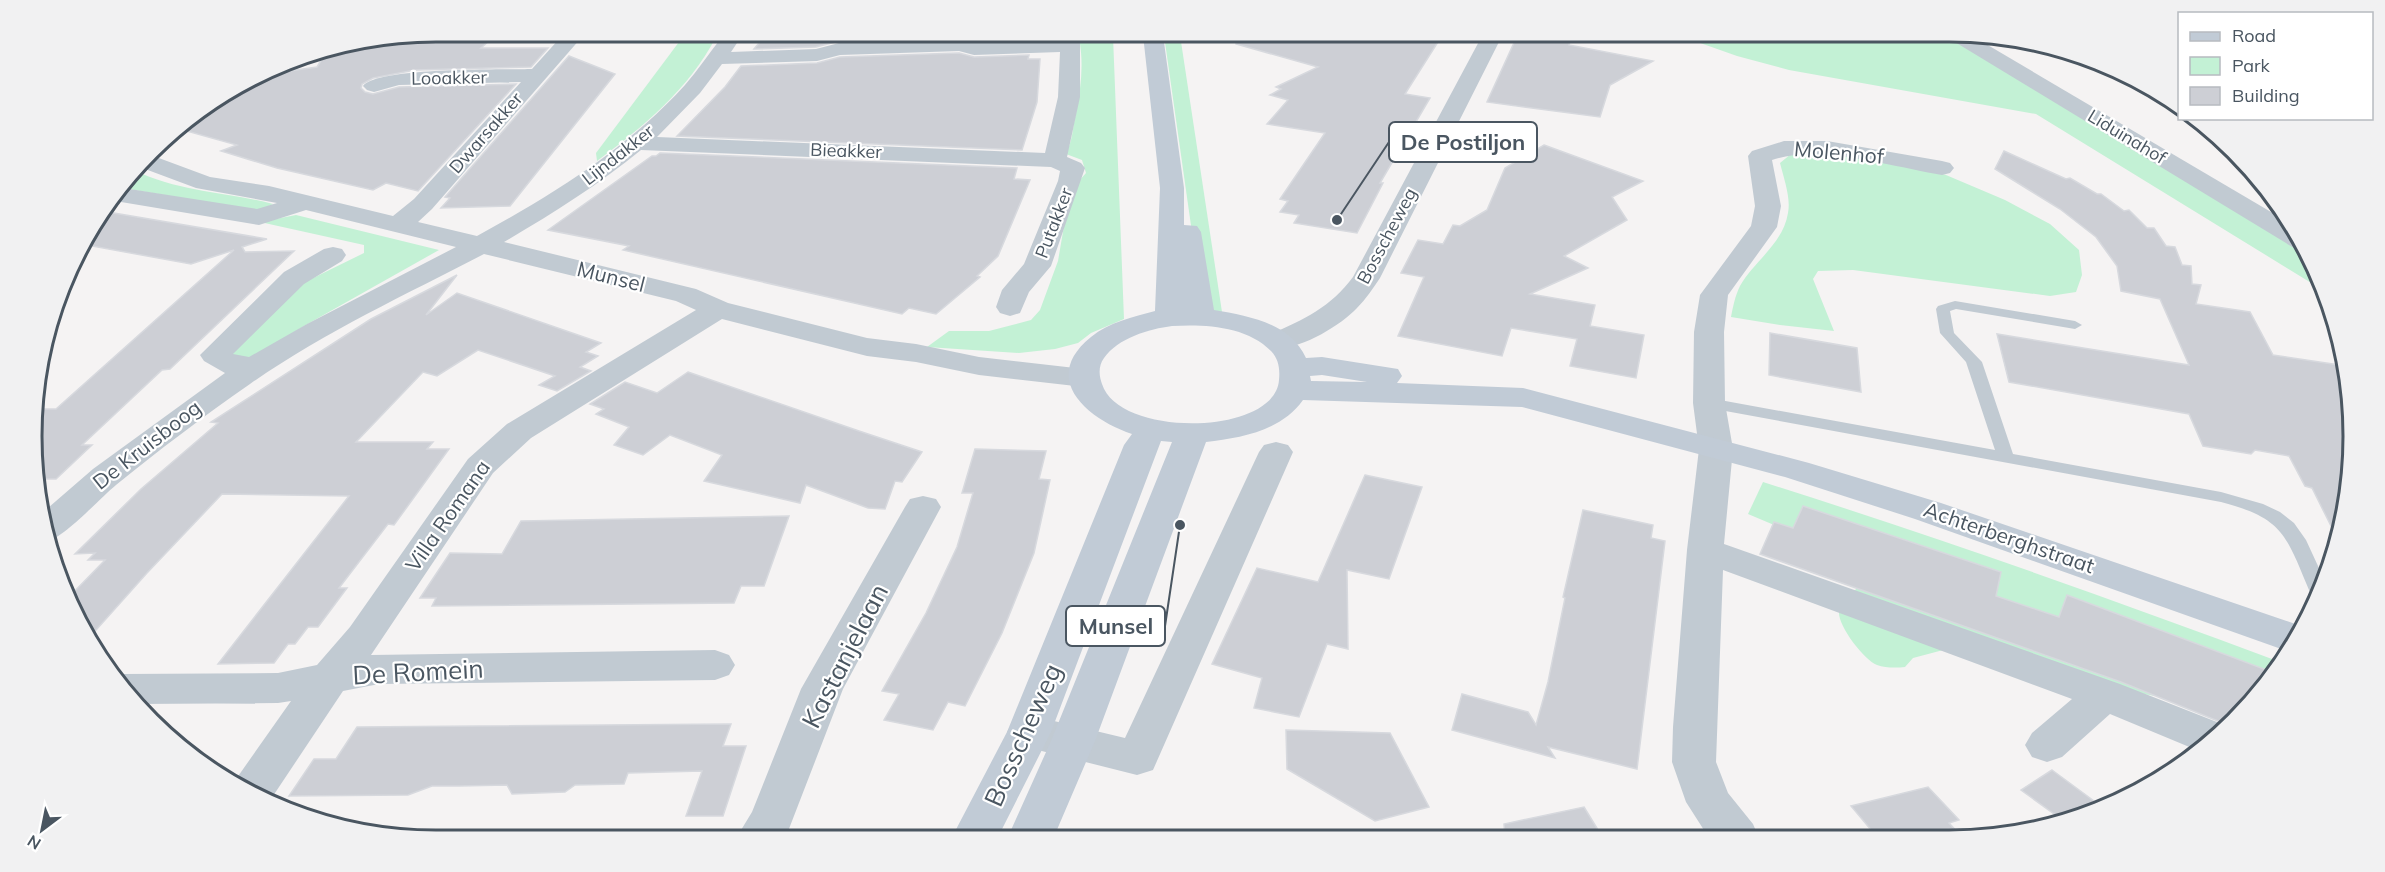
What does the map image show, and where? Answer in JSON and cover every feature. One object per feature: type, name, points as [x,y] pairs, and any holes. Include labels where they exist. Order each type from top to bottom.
[{"type":"main road","points":[[1154,42],[1172,188],[1169,318]]},
{"type":"main road","points":[[1172,188],[1187,229],[1201,317]]},
{"type":"main road","points":[[1201,317],[1227,320],[1250,327],[1279,341],[1293,358],[1295,379],[1284,404],[1268,416],[1230,429],[1194,434],[1151,430],[1111,414],[1097,403],[1088,391],[1086,368],[1100,344],[1120,331],[1144,322],[1169,318],[1201,317]]},
{"type":"main road","name":"Achterberghstraat","points":[[1295,379],[1524,398],[1797,470],[1928,511],[2288,636]]},
{"type":"main road","name":"Bosscheweg","points":[[979,830],[1029,732],[1141,445],[1151,430]]},
{"type":"main road","name":"Bosscheweg","points":[[1034,830],[1073,741],[1184,451],[1194,434]]},
{"type":"street","name":"Dwarsakker","points":[[398,225],[423,204],[567,42]]},
{"type":"street","name":"Lijndakker","points":[[480,245],[518,225],[571,192],[637,143],[683,99],[729,42]]},
{"type":"street","points":[[718,58],[946,55],[974,49],[1058,42]]},
{"type":"street","name":"Putakker","points":[[1010,307],[1016,291],[1037,266],[1073,168],[1055,160],[1069,97],[1070,42]]},
{"type":"street","name":"Bosscheweg","points":[[1279,341],[1333,316],[1353,296],[1366,278],[1489,42]]},
{"type":"street","name":"Liduinahof","points":[[1970,43],[2286,232]]},
{"type":"street","name":"Looakker","points":[[386,80],[537,75]]},
{"type":"street","name":"Bieakker","points":[[637,143],[1055,160]]},
{"type":"street","name":"Molenhof","points":[[1716,449],[1708,403],[1709,332],[1714,295],[1764,227],[1768,206],[1760,156],[1784,148],[1827,148],[1942,168]]},
{"type":"street","name":"Munsel","points":[[151,164],[181,177],[237,192],[268,193],[686,295],[718,309],[867,347],[916,353],[979,366],[1086,368]]},
{"type":"street","points":[[123,196],[260,217],[304,202]]},
{"type":"street","name":"De Kruisboog","points":[[51,516],[200,404],[255,367],[316,330],[480,245]]},
{"type":"street","points":[[255,367],[230,365],[215,355],[294,278],[333,255]]},
{"type":"street","name":"Villa Romana","points":[[256,786],[330,678],[364,637],[480,466],[519,431],[718,309]]},
{"type":"street","points":[[1716,449],[1705,550],[1694,727],[1694,762],[1709,802],[1730,830]]},
{"type":"street","points":[[1029,732],[1137,758],[1276,452]]},
{"type":"street","name":"Kastanjelaan","points":[[765,830],[771,821],[822,689],[923,507]]},
{"type":"street","points":[[1705,550],[2105,695],[2205,735]]},
{"type":"street","name":"De Romein","points":[[134,689],[278,688],[379,669],[715,665]]},
{"type":"street","points":[[2047,745],[2105,695]]},
{"type":"lane","points":[[2006,458],[1974,362],[1971,355],[1950,338],[1946,331],[1943,309],[1955,305],[2075,325]]},
{"type":"lane","points":[[1708,403],[2221,497],[2252,505],[2271,514],[2290,528],[2315,582]]},
{"type":"green space","points":[[679,42],[713,42],[692,74],[664,106],[597,161],[596,153]]},
{"type":"green space","points":[[1079,42],[1113,42],[1124,319],[1091,333],[1078,343],[1055,349],[1019,353],[927,347],[949,331],[989,331],[1031,320],[1040,310],[1058,261],[1070,191],[1086,173],[1082,160],[1066,154],[1072,137],[1080,85]]},
{"type":"green space","points":[[1165,42],[1181,42],[1222,312],[1203,310]]},
{"type":"green space","points":[[1697,42],[1963,43],[2288,235],[2312,284],[2036,114],[1789,70],[1737,56]]},
{"type":"green space","points":[[1827,152],[1914,165],[1946,175],[2005,200],[2050,224],[2079,250],[2082,275],[2076,292],[2050,296],[1853,270],[1818,271],[1813,279],[1834,331],[1731,317],[1740,286],[1774,243],[1785,224],[1789,201],[1780,163],[1791,154]]},
{"type":"green space","points":[[142,174],[186,187],[273,204],[259,211],[129,189]]},
{"type":"green space","points":[[296,215],[439,250],[304,326],[242,364],[219,363],[305,282],[364,253],[364,245],[260,222]]},
{"type":"green space","points":[[1763,482],[2023,569],[2274,660],[2232,710],[2224,707],[2143,694],[1947,649],[1913,658],[1905,667],[1883,667],[1865,657],[1853,642],[1840,618],[1839,612],[1842,604],[1859,587],[1805,538],[1748,514]]},
{"type":"building","points":[[488,42],[481,48],[548,48],[531,67],[415,70],[373,78],[362,84],[361,88],[365,92],[373,94],[399,87],[516,84],[418,191],[386,183],[373,190],[277,168],[221,151],[237,145],[187,131],[217,108],[262,83],[287,71],[317,67],[322,59],[385,45]]},
{"type":"building","points":[[760,42],[835,42],[816,47],[754,49]]},
{"type":"building","points":[[1236,42],[1438,42],[1405,94],[1430,98],[1380,183],[1383,183],[1357,233],[1294,223],[1299,215],[1280,212],[1288,201],[1280,199],[1325,133],[1267,124],[1288,100],[1270,95],[1281,89],[1276,87],[1318,67],[1236,44]]},
{"type":"building","points":[[1514,42],[1570,42],[1569,45],[1653,61],[1610,85],[1600,117],[1487,102]]},
{"type":"building","points":[[959,53],[974,57],[1029,55],[1028,59],[1040,59],[1037,102],[1022,150],[677,136],[725,87],[741,66],[817,63],[840,57]]},
{"type":"building","points":[[569,56],[615,74],[510,206],[441,208],[450,198],[445,197]]},
{"type":"building","points":[[1544,145],[1643,181],[1612,197],[1627,220],[1564,256],[1588,268],[1530,294],[1595,305],[1590,326],[1644,335],[1636,378],[1570,366],[1577,339],[1511,328],[1502,356],[1398,336],[1424,277],[1401,273],[1418,240],[1443,244],[1453,225],[1460,226],[1487,210],[1505,168]]},
{"type":"building","points":[[2004,151],[2066,179],[2070,178],[2097,194],[2101,194],[2124,211],[2129,210],[2147,228],[2154,228],[2166,246],[2175,247],[2182,265],[2191,266],[2192,284],[2201,285],[2196,304],[2250,312],[2273,355],[2336,365],[2340,385],[2343,436],[2340,487],[2332,528],[2312,488],[2305,486],[2289,456],[2255,450],[2251,454],[2203,446],[2189,414],[2009,382],[1997,334],[2189,365],[2160,299],[2121,291],[2117,266],[2096,237],[2060,209],[1995,169]]},
{"type":"building","points":[[660,153],[1017,168],[1014,179],[1030,180],[998,256],[977,276],[980,277],[936,314],[909,308],[902,314],[623,250],[629,246],[548,230],[652,156]]},
{"type":"building","points":[[111,213],[267,239],[242,247],[245,252],[294,251],[170,369],[162,370],[82,445],[92,445],[56,479],[44,481],[43,409],[56,409],[234,250],[191,264],[91,246]]},
{"type":"building","points":[[457,275],[426,315],[457,293],[601,343],[586,352],[598,356],[580,367],[591,371],[557,391],[539,385],[555,376],[478,350],[437,376],[423,372],[356,442],[433,442],[427,449],[449,449],[394,525],[388,524],[339,588],[347,588],[318,627],[308,627],[295,644],[288,644],[274,663],[218,664],[349,496],[222,494],[94,632],[74,592],[105,560],[88,560],[95,553],[75,554],[141,489],[218,423],[211,422],[371,319]]},
{"type":"building","points":[[1770,333],[1857,348],[1861,392],[1769,375]]},
{"type":"building","points":[[688,372],[922,452],[902,482],[895,481],[885,509],[868,508],[806,485],[800,503],[704,481],[722,455],[670,435],[643,455],[614,445],[629,427],[596,414],[604,409],[590,404],[625,382],[657,393]]},
{"type":"building","points":[[975,449],[1046,451],[1039,479],[1050,480],[1034,553],[1002,633],[965,706],[948,702],[933,730],[884,720],[899,694],[882,691],[926,613],[957,547],[973,493],[962,493]]},
{"type":"building","points":[[1365,475],[1422,487],[1389,579],[1347,570],[1348,649],[1327,644],[1299,717],[1254,708],[1262,678],[1212,664],[1257,568],[1318,582]]},
{"type":"building","points":[[1803,506],[2001,572],[1996,596],[2059,617],[2067,595],[2266,670],[2220,722],[2121,682],[1760,554],[1774,522],[1793,528]]},
{"type":"building","points":[[1583,510],[1653,525],[1651,538],[1665,541],[1637,769],[1548,747],[1555,758],[1452,730],[1462,694],[1528,712],[1536,725],[1548,682],[1565,598],[1563,597]]},
{"type":"building","points":[[789,516],[764,586],[741,586],[734,603],[432,606],[436,598],[420,598],[450,553],[502,554],[521,521]]},
{"type":"building","points":[[731,724],[723,746],[746,746],[723,816],[686,816],[702,771],[628,773],[624,784],[575,785],[565,792],[512,794],[507,785],[432,786],[408,795],[289,796],[314,759],[336,759],[357,727]]},
{"type":"building","points":[[1286,730],[1390,733],[1429,807],[1375,821],[1287,769]]},
{"type":"building","points":[[2052,770],[2095,802],[2056,815],[2021,790]]},
{"type":"building","points":[[1928,787],[1959,820],[1949,823],[1955,830],[1871,830],[1851,806]]},
{"type":"building","points":[[1584,807],[1598,830],[1504,830],[1504,824]]},
{"type":"place","name":"De Postiljon","points":[[1337,220]]},
{"type":"place","name":"Munsel","points":[[1180,525]]}]
